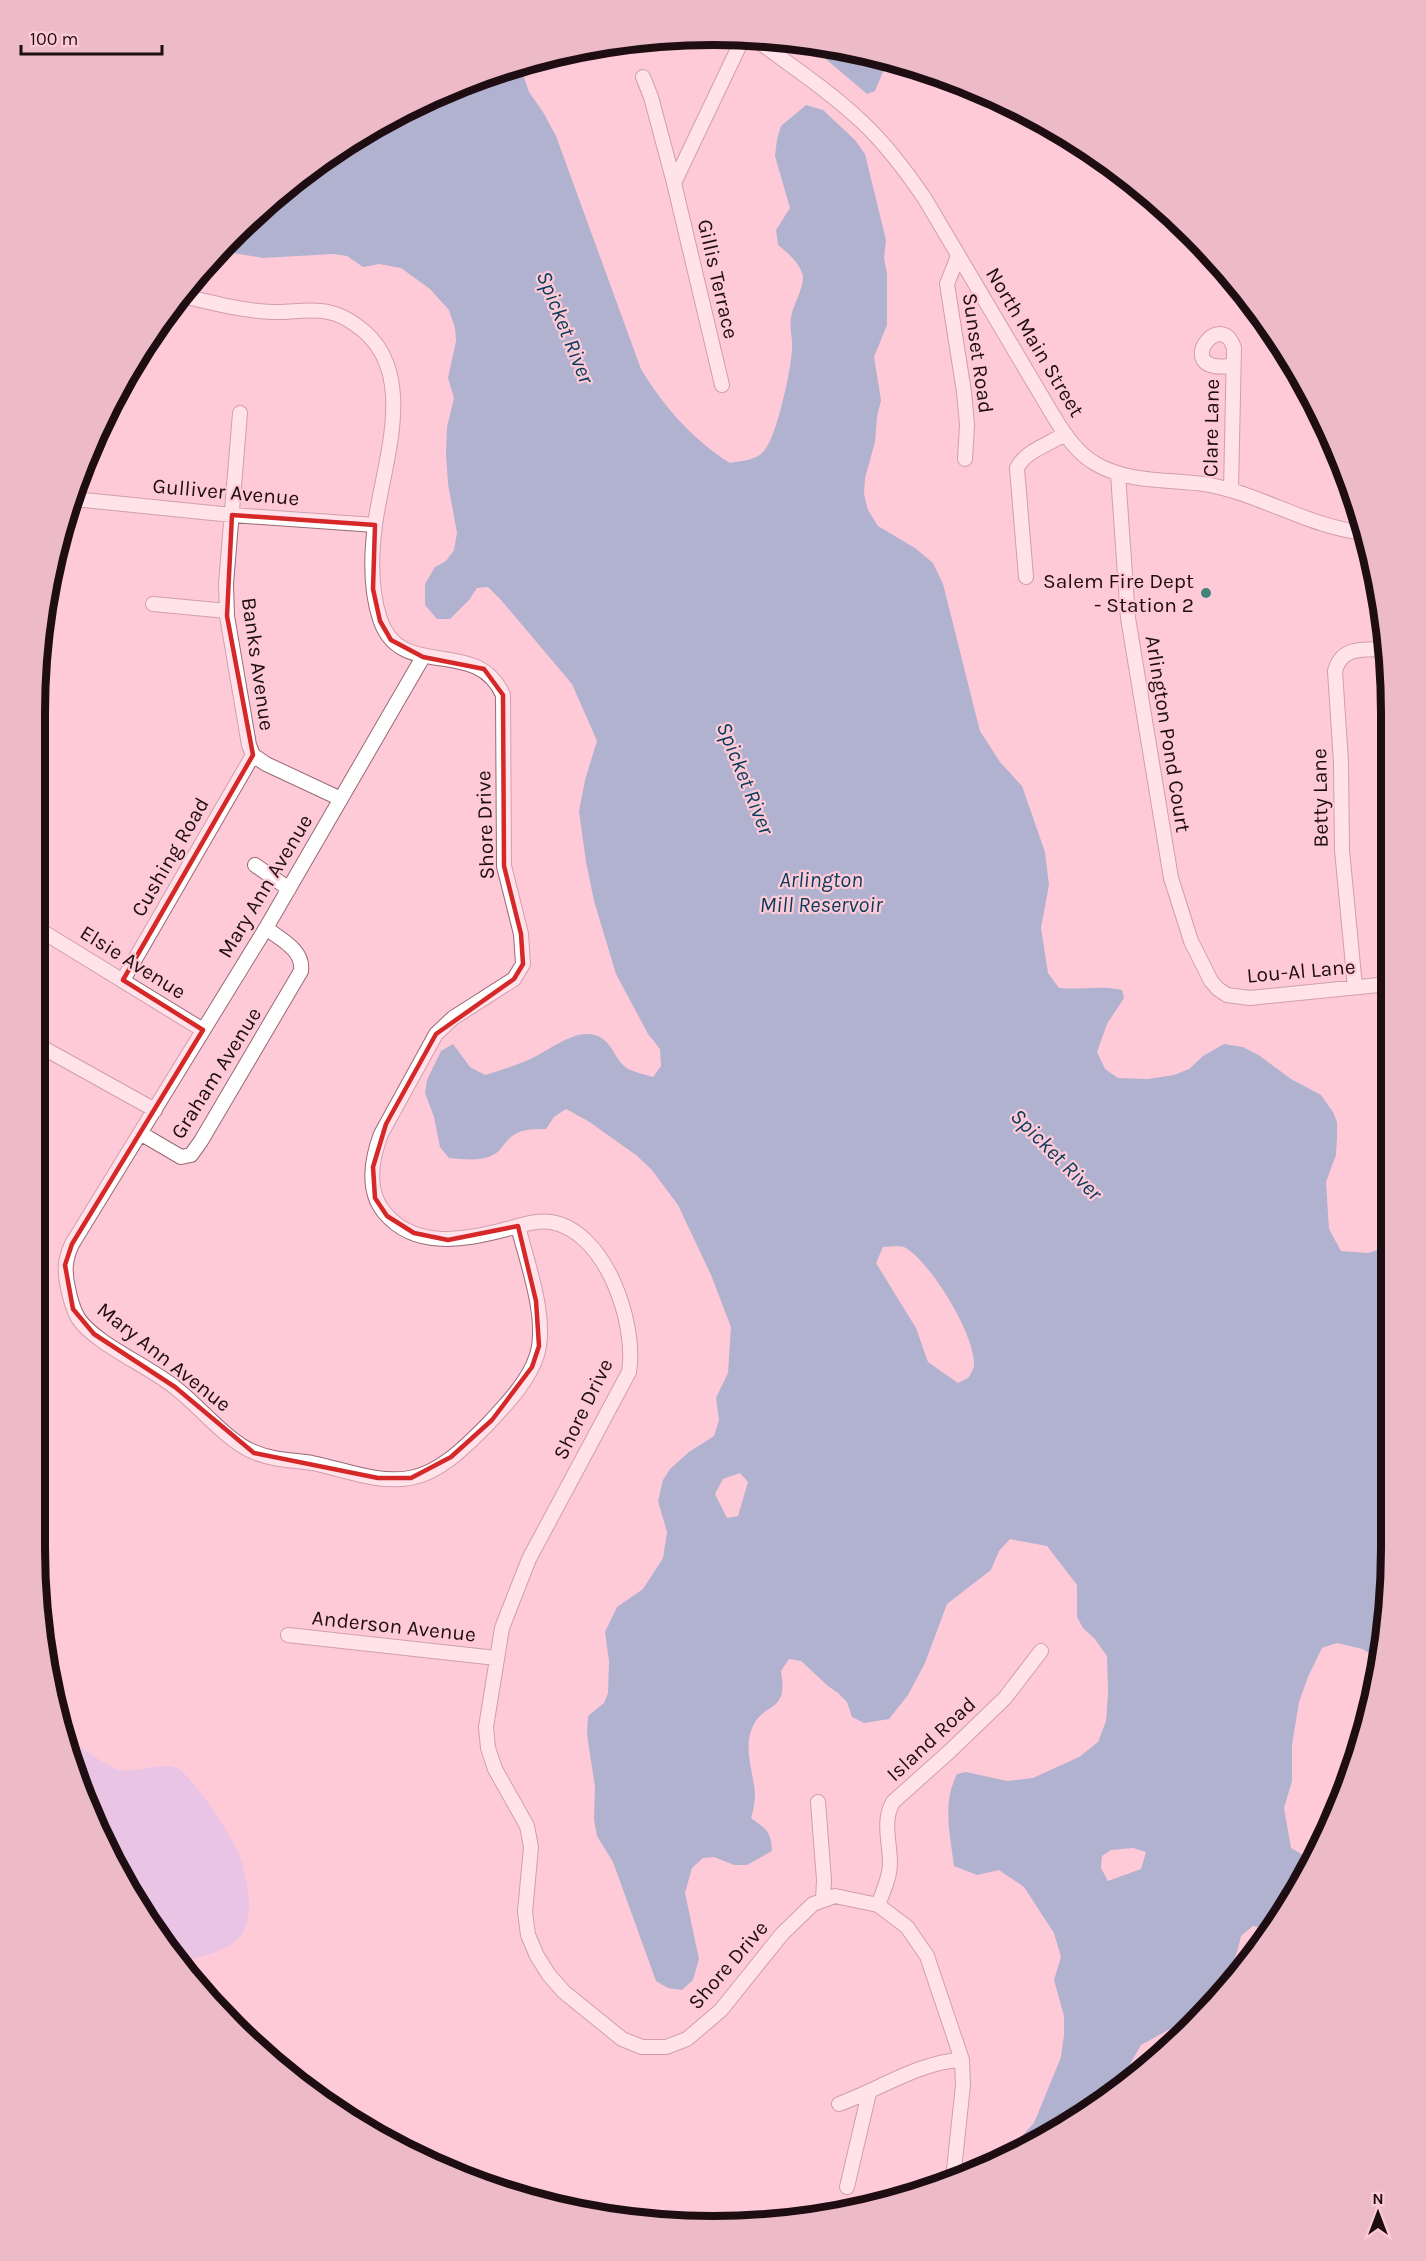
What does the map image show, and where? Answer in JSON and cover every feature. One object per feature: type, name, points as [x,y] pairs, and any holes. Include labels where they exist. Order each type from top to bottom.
[{"type":"street","points":[[674,183],[739,46]]},
{"type":"street","name":"North Main Street","points":[[766,47],[840,103],[885,145],[925,199],[1064,434],[1082,454],[1096,464],[1130,478],[1205,484],[1231,490],[1328,525],[1355,531]]},
{"type":"street","name":"Gillis Terrace","points":[[643,77],[651,97],[674,183],[722,385]]},
{"type":"street","name":"Sunset Road","points":[[958,256],[947,284],[964,392],[967,425],[965,459]]},
{"type":"street","name":"Shore Drive","points":[[190,298],[273,312],[306,310],[328,312],[349,320],[367,332],[381,349],[390,370],[393,414],[390,447],[375,525],[372,556],[373,589],[380,621],[391,640],[408,651],[423,657],[462,662],[484,669],[503,695],[504,866],[521,934],[524,957],[521,970],[513,979],[453,1018],[436,1034],[386,1124],[379,1140],[373,1167],[374,1192],[387,1216],[402,1227],[424,1236],[460,1240],[536,1222],[558,1224],[574,1231],[592,1247],[608,1270],[620,1299],[630,1340],[631,1361],[625,1380],[529,1559],[502,1628],[496,1658],[486,1726],[488,1748],[495,1768],[527,1826],[531,1847],[525,1912],[528,1935],[537,1956],[549,1975],[564,1992],[622,2039],[642,2047],[666,2047],[687,2039],[721,2010],[797,1919],[813,1904],[823,1900]]},
{"type":"street","name":"Clare Lane","points":[[1231,490],[1233,366]]},
{"type":"street","name":"Banks Avenue","points":[[240,413],[226,584],[227,611],[247,736],[253,754],[266,764],[341,799]]},
{"type":"street","points":[[1026,577],[1017,468],[1022,458],[1064,434]]},
{"type":"street","name":"Arlington Pond Court","points":[[1118,474],[1128,618],[1171,878],[1184,920],[1206,971],[1218,989]]},
{"type":"street","name":"Gulliver Avenue","points":[[80,500],[232,515],[375,525]]},
{"type":"street","points":[[153,604],[227,611]]},
{"type":"street","name":"Betty Lane","points":[[1356,987],[1342,850],[1341,762],[1335,671],[1338,661],[1345,653],[1378,650]]},
{"type":"street","name":"Mary Ann Avenue","points":[[423,657],[266,928],[67,1256],[66,1276],[74,1309],[85,1327],[175,1386],[237,1442],[264,1456],[313,1463],[378,1478],[401,1479],[431,1471],[451,1457],[479,1432],[523,1381],[532,1367],[539,1346],[536,1301],[518,1226]]},
{"type":"street","name":"Cushing Road","points":[[123,980],[253,754]]},
{"type":"street","points":[[255,865],[289,889]]},
{"type":"street","name":"Graham Avenue","points":[[140,1133],[181,1157],[186,1157],[195,1151],[300,977],[302,963],[296,951],[266,928]]},
{"type":"street","name":"Elsie Avenue","points":[[45,933],[203,1030]]},
{"type":"street","name":"Lou-Al Lane","points":[[1218,989],[1227,995],[1250,998],[1381,985]]},
{"type":"street","points":[[48,1050],[154,1110]]},
{"type":"street","name":"Anderson Avenue","points":[[288,1635],[496,1658]]},
{"type":"street","name":"Island Road","points":[[878,1905],[890,1866],[887,1821],[888,1811],[893,1802],[1005,1698],[1041,1652]]},
{"type":"street","points":[[818,1802],[824,1880],[823,1900],[836,1896],[878,1905],[907,1927],[927,1956],[962,2060],[963,2085],[954,2171]]},
{"type":"street","points":[[839,2104],[930,2066],[962,2060]]},
{"type":"street","points":[[847,2187],[869,2093]]},
{"type":"highlighted area","points":[[232,515],[375,525],[373,589],[380,621],[391,640],[423,657],[484,669],[503,695],[504,866],[521,934],[523,964],[514,979],[436,1034],[386,1124],[373,1167],[375,1198],[387,1216],[414,1233],[448,1240],[518,1226],[536,1301],[539,1346],[532,1367],[492,1420],[451,1457],[411,1478],[378,1478],[254,1453],[175,1387],[94,1334],[73,1309],[65,1265],[72,1244],[203,1030],[123,980],[253,755],[227,616]]},
{"type":"shaded area","points":[[74,1743],[117,1769],[132,1770],[165,1766],[180,1770],[195,1785],[213,1810],[240,1856],[249,1899],[244,1931],[232,1944],[188,1961],[158,1919],[134,1882],[114,1843],[96,1804]]},
{"type":"water","points":[[820,54],[885,68],[875,91],[867,94]]},
{"type":"water","name":"Arlington Mill Reservoir","points":[[523,73],[529,92],[556,136],[641,369],[659,396],[703,444],[730,463],[749,460],[761,454],[769,443],[783,402],[791,359],[791,317],[803,277],[797,263],[778,245],[776,230],[790,208],[775,156],[777,139],[781,126],[806,105],[823,110],[855,140],[865,154],[886,240],[884,258],[887,274],[887,325],[874,357],[881,400],[875,442],[865,478],[864,494],[868,510],[878,526],[915,548],[933,563],[943,584],[980,731],[1000,762],[1022,786],[1045,852],[1049,885],[1041,928],[1048,973],[1059,988],[1122,990],[1124,998],[1107,1024],[1097,1052],[1105,1069],[1118,1078],[1148,1079],[1174,1075],[1189,1069],[1203,1056],[1224,1044],[1243,1047],[1260,1056],[1291,1079],[1321,1095],[1333,1112],[1337,1122],[1337,1138],[1336,1155],[1326,1182],[1329,1229],[1341,1251],[1368,1253],[1381,1249],[1381,1548],[1380,1592],[1372,1654],[1362,1649],[1337,1643],[1322,1648],[1308,1677],[1299,1702],[1292,1745],[1292,1781],[1284,1808],[1291,1848],[1305,1856],[1292,1882],[1262,1928],[1253,1926],[1241,1936],[1233,1963],[1200,2004],[1170,2029],[1141,2045],[1125,2073],[1047,2127],[1019,2141],[1034,2123],[1061,2057],[1064,2016],[1054,1980],[1061,1957],[1054,1933],[1024,1887],[999,1870],[977,1875],[954,1866],[948,1808],[952,1785],[957,1774],[966,1772],[1007,1781],[1033,1778],[1079,1757],[1098,1742],[1106,1721],[1107,1656],[1094,1638],[1083,1628],[1077,1617],[1077,1585],[1047,1546],[1010,1539],[999,1551],[991,1570],[947,1604],[925,1663],[908,1695],[889,1719],[864,1723],[852,1717],[847,1702],[838,1693],[801,1661],[789,1659],[781,1671],[782,1685],[778,1702],[756,1721],[749,1738],[755,1795],[751,1818],[767,1831],[772,1851],[747,1865],[734,1865],[714,1857],[703,1858],[692,1868],[685,1893],[699,1959],[693,1980],[682,1990],[668,1988],[656,1981],[613,1862],[597,1836],[594,1820],[595,1787],[587,1735],[588,1716],[604,1703],[608,1693],[609,1661],[605,1632],[617,1607],[643,1589],[663,1558],[667,1532],[658,1501],[663,1480],[670,1469],[689,1452],[714,1436],[719,1420],[716,1398],[728,1373],[731,1327],[711,1275],[678,1205],[651,1169],[636,1155],[588,1121],[566,1109],[554,1117],[546,1129],[514,1134],[497,1152],[488,1157],[471,1160],[449,1158],[440,1147],[434,1117],[425,1093],[427,1080],[441,1051],[453,1044],[470,1067],[485,1075],[528,1060],[563,1041],[582,1034],[600,1037],[623,1065],[633,1071],[653,1077],[661,1066],[660,1049],[648,1034],[616,974],[594,901],[586,862],[579,811],[585,780],[597,741],[572,684],[488,587],[477,588],[469,600],[450,619],[437,619],[425,605],[425,584],[435,567],[446,561],[454,550],[457,533],[448,484],[446,454],[447,427],[454,398],[448,378],[456,341],[455,328],[449,310],[430,289],[401,268],[379,264],[363,267],[347,256],[333,254],[263,258],[231,252],[241,241],[306,183],[379,134],[457,96]],"holes":[[[883,1247],[906,1248],[916,1256],[939,1284],[960,1319],[973,1353],[974,1366],[968,1378],[958,1383],[928,1362],[916,1328],[876,1263]],[[740,1473],[748,1482],[738,1516],[727,1518],[715,1494],[723,1479]],[[1133,1848],[1146,1852],[1141,1869],[1108,1881],[1101,1868],[1102,1856],[1111,1850]]]},
{"type":"place","name":"Salem Fire Dept - Station 2","points":[[1206,593]]},
{"type":"water label","name":"Spicket River","points":[[566,327]]},
{"type":"water label","name":"Spicket River","points":[[746,778]]},
{"type":"water label","name":"Spicket River","points":[[1057,1154]]}]
